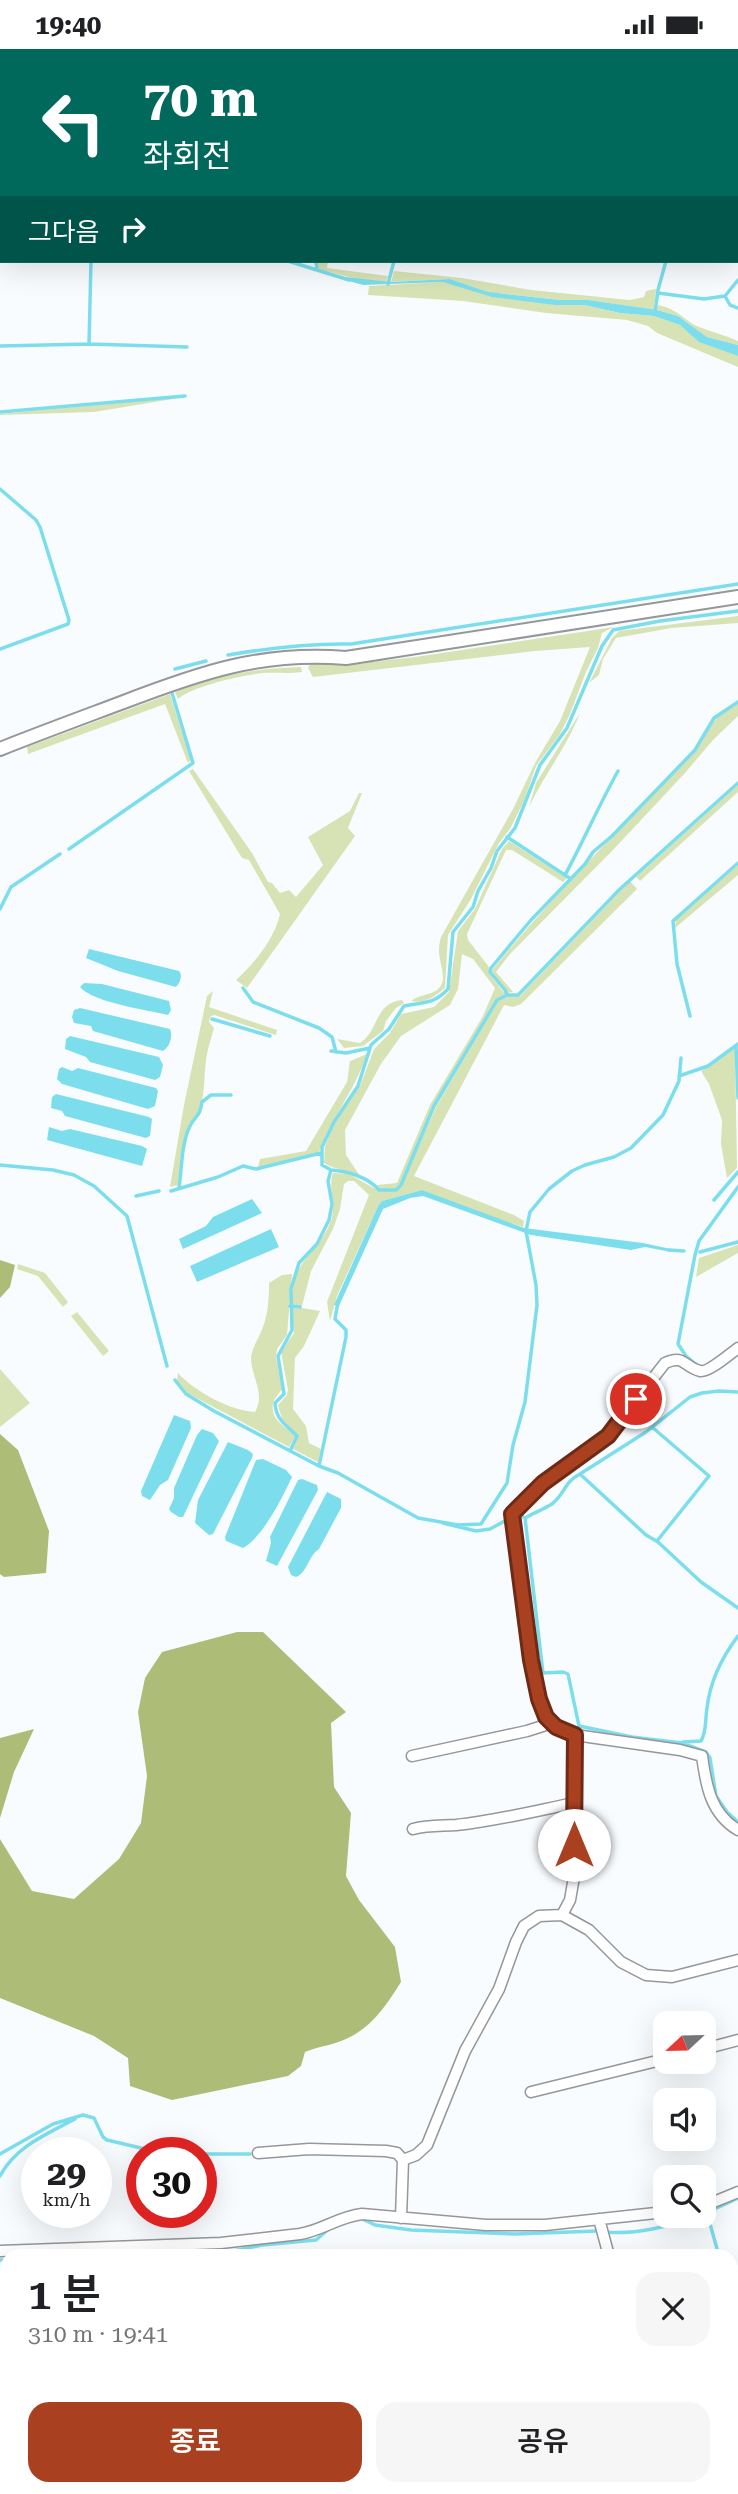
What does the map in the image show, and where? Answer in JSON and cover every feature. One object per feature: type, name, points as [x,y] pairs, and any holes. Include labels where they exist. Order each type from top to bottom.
[{"type":"street","points":[[0,749],[183,679],[251,661],[320,656],[346,658],[738,597]]},
{"type":"street","points":[[738,1348],[707,1370],[701,1371],[679,1359],[665,1363],[608,1436],[543,1483],[512,1514],[531,1660],[539,1699],[546,1717],[556,1727],[575,1735],[680,1750],[702,1756],[706,1786],[718,1814],[738,1829]]},
{"type":"street","points":[[412,1756],[552,1723]]},
{"type":"street","points":[[562,1915],[570,1900],[574,1877],[575,1735]]},
{"type":"street","points":[[412,1829],[429,1825],[455,1825],[575,1803]]},
{"type":"street","points":[[403,2160],[416,2155],[427,2145],[447,2092],[499,1989],[524,1926],[539,1916],[562,1915],[589,1930],[621,1962],[646,1975],[671,1977],[738,1960]]},
{"type":"street","points":[[716,2046],[738,2040]]},
{"type":"street","points":[[531,2092],[653,2062]]},
{"type":"street","points":[[258,2153],[309,2149],[397,2153],[403,2160],[401,2218]]},
{"type":"street","points":[[716,2201],[738,2192]]},
{"type":"street","points":[[55,2249],[221,2243],[300,2234],[312,2232],[343,2217],[362,2214],[486,2225],[545,2225],[653,2213]]},
{"type":"street","points":[[599,2219],[607,2249]]},
{"type":"green space","points":[[318,263],[328,263],[327,268],[388,276],[386,282],[356,279],[318,269]]},
{"type":"green space","points":[[394,271],[462,278],[531,290],[630,300],[644,297],[646,291],[656,289],[654,310],[589,300],[560,300],[488,292],[450,279],[391,282]]},
{"type":"green space","points":[[443,282],[555,305],[584,305],[620,313],[654,316],[680,325],[712,346],[738,356],[738,367],[657,333],[648,326],[627,320],[546,313],[463,301],[368,295],[369,286]]},
{"type":"green space","points":[[658,305],[699,327],[738,341],[738,345],[707,337],[678,316],[657,310]]},
{"type":"green space","points":[[185,397],[94,412],[0,415],[10,413]]},
{"type":"green space","points":[[738,616],[738,623],[671,628],[616,638],[603,659],[599,675],[589,683],[612,638],[619,631]]},
{"type":"green space","points":[[614,627],[602,633],[560,734],[536,766],[524,801],[510,829],[499,843],[471,899],[448,935],[445,988],[425,1001],[411,1001],[435,991],[441,985],[441,937],[560,721],[590,647],[313,677],[308,668],[310,664],[354,664],[415,657]]},
{"type":"green space","points":[[301,667],[302,672],[263,673],[218,682],[178,699],[175,692],[237,673]]},
{"type":"green space","points":[[170,694],[191,760],[188,763],[165,704],[28,754],[27,747]]},
{"type":"green space","points":[[738,704],[738,716],[613,850],[510,954],[496,972],[513,992],[507,993],[492,972],[493,969],[565,886],[693,754],[718,717]]},
{"type":"green space","points":[[580,713],[569,738],[529,807],[536,783]]},
{"type":"green space","points":[[193,769],[252,853],[268,882],[280,893],[289,890],[296,897],[323,865],[308,837],[350,811],[359,793],[362,793],[348,828],[355,836],[247,988],[236,980],[263,950],[274,932],[280,914],[249,860],[242,858],[189,771]]},
{"type":"green space","points":[[738,785],[738,792],[640,881],[636,877]]},
{"type":"green space","points":[[509,841],[567,878],[563,882],[512,850],[506,850],[467,934],[468,940],[505,994],[492,1005],[433,1106],[400,1184],[395,1189],[380,1189],[377,1185],[397,1183],[430,1105],[483,1016],[495,988],[473,959],[462,954],[458,989],[450,1005],[401,1036],[381,1064],[345,1130],[346,1155],[360,1176],[324,1163],[325,1146],[335,1122],[360,1086],[374,1049],[390,1033],[401,1014],[434,1007],[449,992],[458,931],[475,909],[502,849]]},
{"type":"green space","points":[[738,865],[738,875],[675,928],[676,919]]},
{"type":"green space","points":[[630,881],[637,889],[521,1004],[513,1007],[504,1005],[414,1176],[514,1215],[524,1221],[523,1227],[478,1213],[422,1190],[382,1201],[337,1296],[330,1321],[327,1302],[369,1195],[354,1181],[348,1181],[344,1184],[333,1229],[311,1271],[302,1306],[292,1305],[297,1273],[325,1233],[332,1217],[333,1173],[349,1174],[379,1191],[396,1191],[402,1185],[436,1107],[498,1001],[507,996],[520,996]]},
{"type":"green space","points":[[213,991],[209,1007],[277,1030],[276,1035],[214,1015],[210,1017],[209,1022],[214,1028],[201,1103],[195,1118],[189,1124],[178,1185],[170,1187],[207,996]]},
{"type":"green space","points":[[402,1000],[404,1003],[396,1008],[386,1021],[383,1031],[363,1046],[344,1048],[337,1039],[360,1043],[371,1032],[386,1006]]},
{"type":"green space","points":[[735,1048],[737,1168],[727,1178],[721,1144],[722,1120],[709,1084],[701,1071]]},
{"type":"green space","points":[[367,1054],[319,1152],[258,1167],[260,1159],[306,1151],[347,1082],[350,1061]]},
{"type":"green space","points":[[738,1245],[738,1253],[696,1277],[699,1258]]},
{"type":"green space","points":[[0,1260],[15,1265],[10,1287],[0,1298]]},
{"type":"green space","points":[[18,1264],[45,1273],[68,1302],[63,1307],[38,1276],[17,1269]]},
{"type":"green space","points":[[292,1274],[287,1335],[277,1349],[276,1357],[282,1389],[273,1404],[277,1419],[295,1436],[289,1447],[187,1393],[177,1380],[178,1373],[193,1387],[214,1399],[235,1408],[255,1412],[259,1392],[251,1358],[265,1320],[269,1283],[282,1275]]},
{"type":"green space","points":[[292,1309],[320,1311],[304,1346],[295,1358],[293,1409],[306,1426],[309,1443],[321,1449],[318,1462],[293,1449],[298,1436],[282,1419],[278,1405],[288,1390],[281,1352],[294,1333]]},
{"type":"green space","points":[[77,1312],[109,1351],[103,1356],[71,1316]]},
{"type":"green space","points":[[0,1369],[30,1403],[0,1427]]},
{"type":"green space","points":[[0,1434],[18,1450],[49,1531],[46,1573],[4,1577],[0,1574]]},
{"type":"green space","points":[[237,1632],[263,1632],[346,1712],[331,1723],[334,1787],[351,1813],[346,1876],[359,1900],[395,1947],[401,1982],[385,2006],[365,2028],[343,2040],[305,2052],[301,2066],[288,2076],[172,2100],[130,2086],[128,2058],[94,2036],[0,1998],[0,1839],[32,1891],[74,1899],[119,1859],[141,1823],[147,1776],[138,1712],[145,1678],[162,1652]]},
{"type":"green space","points":[[34,1729],[14,1772],[0,1818],[0,1738]]},
{"type":"water","points":[[345,277],[391,282],[450,279],[488,292],[560,300],[589,300],[657,310],[678,316],[707,337],[738,345],[738,356],[699,342],[680,325],[654,316],[620,313],[584,305],[555,305],[492,297],[443,282],[363,285],[345,280]]},
{"type":"water","points":[[89,949],[179,971],[180,981],[176,987],[118,971],[86,958]]},
{"type":"water","points":[[84,983],[102,984],[169,1001],[171,1010],[168,1015],[108,1001],[86,992],[80,987]]},
{"type":"water","points":[[80,1008],[170,1029],[170,1041],[163,1051],[93,1031],[91,1026],[74,1023],[74,1010]]},
{"type":"water","points":[[70,1036],[159,1057],[163,1065],[160,1077],[155,1080],[90,1062],[86,1057],[65,1049],[66,1039]]},
{"type":"water","points":[[62,1067],[72,1071],[78,1068],[156,1088],[158,1091],[155,1106],[148,1109],[62,1084],[57,1079]]},
{"type":"water","points":[[56,1094],[149,1117],[152,1119],[150,1136],[146,1138],[65,1116],[62,1111],[51,1108],[52,1097]]},
{"type":"water","points":[[49,1127],[62,1131],[70,1129],[142,1146],[147,1149],[142,1166],[47,1140]]},
{"type":"water","points":[[422,1190],[524,1228],[643,1243],[671,1249],[671,1252],[645,1247],[631,1250],[531,1235],[423,1196],[410,1198],[383,1209],[339,1306],[334,1305],[378,1206],[382,1201]]},
{"type":"water","points":[[252,1199],[262,1213],[183,1249],[179,1239],[206,1226],[213,1217]]},
{"type":"water","points":[[271,1229],[279,1247],[197,1282],[190,1266]]},
{"type":"water","points":[[174,1415],[190,1421],[191,1428],[168,1480],[160,1485],[150,1500],[142,1496],[141,1491]]},
{"type":"water","points":[[202,1429],[213,1433],[219,1441],[183,1517],[179,1517],[169,1509],[174,1498],[174,1488]]},
{"type":"water","points":[[228,1442],[253,1454],[213,1534],[209,1535],[195,1523],[198,1500]]},
{"type":"water","points":[[263,1459],[286,1470],[292,1477],[265,1526],[243,1548],[226,1541],[225,1537],[256,1460]]},
{"type":"water","points":[[298,1480],[317,1485],[318,1490],[277,1566],[266,1561],[270,1537]]},
{"type":"water","points":[[327,1492],[341,1499],[341,1508],[319,1549],[296,1577],[291,1575],[288,1567]]},
{"type":"waterway","points":[[89,344],[91,263]]},
{"type":"waterway","points":[[294,263],[349,280]]},
{"type":"waterway","points":[[316,263],[317,270]]},
{"type":"waterway","points":[[388,284],[393,263]]},
{"type":"waterway","points":[[655,313],[665,263]]},
{"type":"waterway","points":[[658,293],[704,299],[725,296],[738,280]]},
{"type":"waterway","points":[[725,296],[730,305],[738,308]]},
{"type":"waterway","points":[[0,346],[89,344],[187,347]]},
{"type":"waterway","points":[[0,412],[185,396]]},
{"type":"waterway","points":[[0,489],[36,520],[40,527],[69,620],[68,624],[0,649]]},
{"type":"waterway","points":[[228,655],[320,644],[351,644],[738,584]]},
{"type":"waterway","points":[[290,1451],[297,1436],[280,1418],[275,1403],[284,1394],[278,1356],[292,1330],[291,1289],[299,1263],[317,1244],[329,1220],[332,1204],[328,1181],[331,1170],[322,1165],[322,1147],[334,1122],[358,1086],[371,1045],[389,1029],[404,1006],[432,1000],[448,989],[453,932],[473,907],[497,851],[515,828],[540,765],[567,728],[602,646],[613,630],[738,611]]},
{"type":"waterway","points":[[175,669],[206,661]]},
{"type":"waterway","points":[[69,849],[193,763],[172,693]]},
{"type":"waterway","points":[[507,995],[490,972],[491,968],[593,852],[612,836],[695,750],[714,718],[738,702]]},
{"type":"waterway","points":[[565,875],[618,771]]},
{"type":"waterway","points":[[331,1170],[357,1175],[379,1190],[396,1190],[401,1185],[434,1106],[497,1000],[507,995],[518,995],[620,889],[738,783]]},
{"type":"waterway","points":[[507,837],[571,879]]},
{"type":"waterway","points":[[0,909],[11,887],[60,854]]},
{"type":"waterway","points":[[690,1016],[677,964],[673,921],[738,863]]},
{"type":"waterway","points":[[243,988],[253,1002],[319,1028],[332,1037],[336,1052]]},
{"type":"waterway","points":[[212,1019],[270,1036]]},
{"type":"waterway","points":[[679,1076],[708,1066],[738,1044]]},
{"type":"waterway","points":[[736,1046],[738,1098]]},
{"type":"waterway","points":[[331,1051],[346,1053],[370,1048]]},
{"type":"waterway","points":[[175,1380],[186,1394],[214,1411],[319,1466],[338,1473],[418,1518],[458,1525],[481,1524],[507,1483],[513,1445],[525,1402],[537,1305],[526,1231],[530,1212],[549,1189],[572,1171],[614,1157],[631,1148],[663,1115],[679,1081],[681,1058]]},
{"type":"waterway","points":[[179,1188],[185,1141],[202,1102],[211,1095],[231,1095]]},
{"type":"waterway","points":[[171,1191],[218,1177],[243,1166],[256,1169],[321,1153]]},
{"type":"waterway","points":[[0,1165],[53,1170],[74,1175],[94,1186],[127,1216],[167,1366]]},
{"type":"waterway","points":[[714,1200],[738,1172]]},
{"type":"waterway","points":[[699,1367],[686,1356],[678,1344],[695,1255],[699,1241],[738,1187]]},
{"type":"waterway","points":[[136,1196],[159,1191]]},
{"type":"waterway","points":[[700,1252],[738,1242]]},
{"type":"waterway","points":[[669,1250],[684,1251]]},
{"type":"waterway","points":[[319,1466],[346,1337],[346,1330],[335,1319],[338,1302]]},
{"type":"waterway","points":[[290,1306],[300,1307]]},
{"type":"waterway","points":[[580,1474],[646,1432],[690,1397],[719,1391],[738,1392]]},
{"type":"waterway","points":[[652,1427],[709,1476],[657,1541]]},
{"type":"waterway","points":[[443,1523],[476,1531],[490,1529],[518,1514],[525,1518],[552,1504],[580,1474],[701,1582],[738,1608]]},
{"type":"waterway","points":[[525,1518],[543,1673],[568,1674],[579,1726],[632,1737],[682,1743],[706,1752],[710,1758],[716,1796],[738,1822]]},
{"type":"waterway","points":[[683,1742],[701,1741],[714,1679],[738,1636]]},
{"type":"waterway","points":[[0,2154],[53,2124],[83,2115],[94,2118],[107,2140],[126,2144]]},
{"type":"waterway","points":[[0,2176],[23,2149],[75,2119]]},
{"type":"waterway","points":[[217,2154],[250,2154]]},
{"type":"waterway","points":[[716,2208],[738,2198]]},
{"type":"waterway","points":[[360,2218],[375,2225],[411,2230],[515,2234],[597,2231]]},
{"type":"waterway","points":[[243,2249],[316,2240],[330,2228]]},
{"type":"waterway","points":[[606,2232],[657,2228]]},
{"type":"waterway","points":[[711,2228],[717,2249]]},
{"type":"route","points":[[574,1845],[575,1735],[556,1727],[546,1717],[539,1699],[531,1660],[512,1514],[543,1483],[608,1436],[636,1399]]}]
